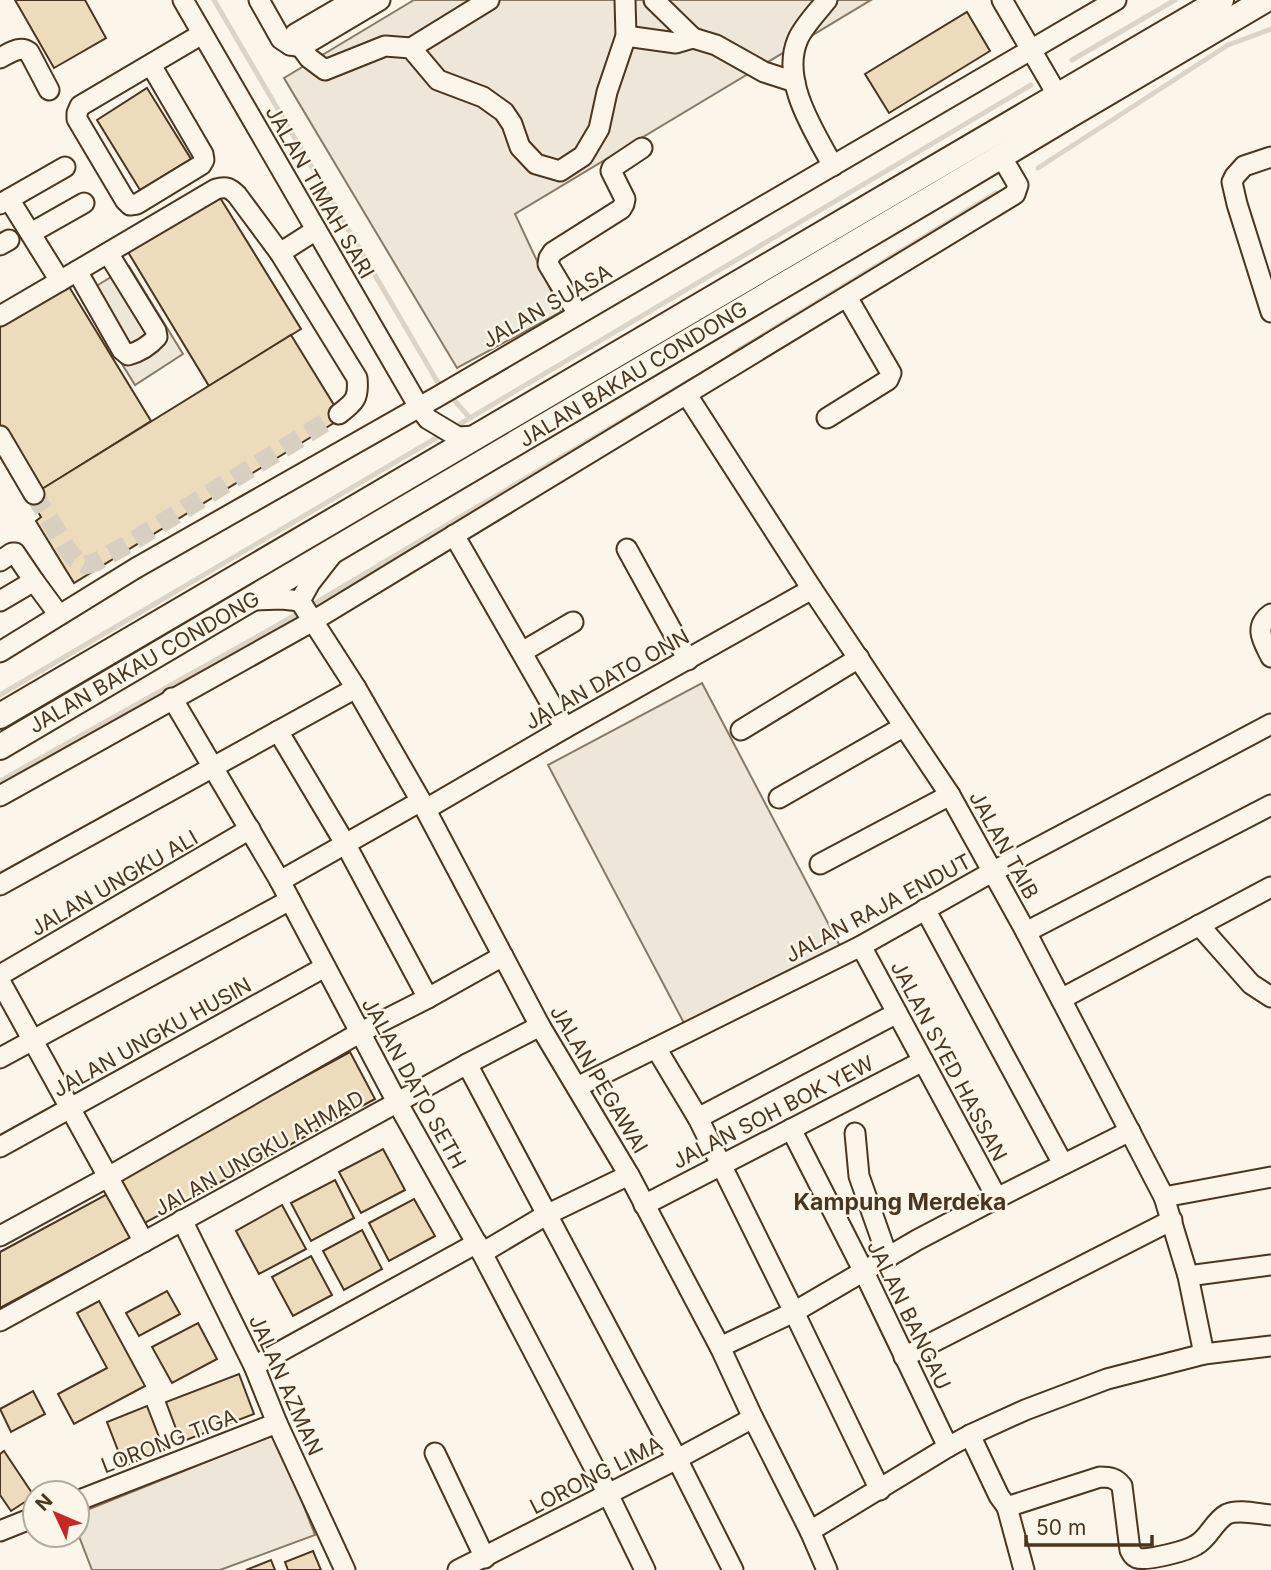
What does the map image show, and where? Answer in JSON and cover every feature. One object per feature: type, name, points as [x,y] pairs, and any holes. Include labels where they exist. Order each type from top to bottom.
[{"type":"main road","name":"JALAN BAKAU CONDONG","points":[[0,747],[1001,156],[1064,105],[1221,0]]},
{"type":"main road","name":"JALAN BAKAU CONDONG","points":[[0,716],[467,436],[1064,105],[1265,0]]},
{"type":"street","name":"JALAN TIMAH SARI","points":[[183,0],[424,413]]},
{"type":"street","points":[[259,0],[281,39],[296,46],[324,70],[385,46],[411,48],[489,0]]},
{"type":"street","points":[[296,46],[295,34],[354,0]]},
{"type":"street","points":[[296,46],[380,0]]},
{"type":"street","points":[[411,48],[438,80],[483,97],[504,112],[512,124],[520,147],[536,164],[560,171],[583,156],[599,129],[625,36],[625,0]]},
{"type":"street","points":[[654,0],[693,38],[716,46],[764,72],[795,82]]},
{"type":"street","points":[[827,0],[798,38],[792,62],[802,107],[833,166]]},
{"type":"street","points":[[1002,0],[1064,105]]},
{"type":"street","name":"JALAN SUASA","points":[[0,652],[59,615],[131,560],[424,413],[437,397],[1116,0]]},
{"type":"street","points":[[151,65],[204,160],[201,165],[137,204],[130,205],[77,119],[76,113],[80,106],[202,34]]},
{"type":"street","points":[[625,36],[676,43],[693,38]]},
{"type":"street","points":[[0,58],[18,49],[25,49],[49,90]]},
{"type":"street","points":[[578,314],[548,264],[549,258],[621,209],[625,200],[612,168],[642,148]]},
{"type":"street","points":[[0,796],[172,698],[306,611],[454,535],[1014,194],[1018,185],[1001,156]]},
{"type":"street","points":[[1271,157],[1244,166],[1232,182],[1271,312]]},
{"type":"street","points":[[65,167],[4,201],[68,276],[128,355],[152,342],[157,337],[156,331],[108,253]]},
{"type":"street","points":[[0,316],[204,195],[223,187],[230,188],[280,253],[357,378],[356,400],[339,414]]},
{"type":"street","points":[[31,233],[84,204]]},
{"type":"street","points":[[280,253],[316,230]]},
{"type":"street","points":[[827,418],[888,380],[891,373],[847,297]]},
{"type":"street","name":"JALAN TAIB","points":[[687,395],[812,589],[950,795],[1026,932],[1164,1197],[1188,1276],[1204,1354]]},
{"type":"street","points":[[424,413],[467,436]]},
{"type":"street","points":[[0,436],[34,494]]},
{"type":"street","points":[[454,535],[565,728]]},
{"type":"street","points":[[306,611],[323,565],[339,548]]},
{"type":"street","points":[[627,549],[688,660]]},
{"type":"street","points":[[0,561],[15,553],[59,615]]},
{"type":"street","points":[[0,601],[34,581]]},
{"type":"street","name":"JALAN DATO ONN","points":[[280,881],[565,728],[812,589]]},
{"type":"street","points":[[250,600],[282,599],[306,611]]},
{"type":"street","name":"JALAN PEGAWAI","points":[[306,611],[356,688],[423,805],[540,1026],[629,1175],[720,1347],[827,1570]]},
{"type":"street","points":[[1271,614],[1266,617],[1260,635],[1271,657]]},
{"type":"street","points":[[522,652],[573,622]]},
{"type":"street","points":[[741,730],[859,658]]},
{"type":"street","points":[[0,885],[356,688]]},
{"type":"street","name":"JALAN DATO SETH","points":[[172,698],[280,881],[397,1102],[479,1248],[645,1570]]},
{"type":"street","name":"JALAN RAJA ENDUT","points":[[578,1087],[861,946],[992,872],[1271,724]]},
{"type":"street","points":[[779,797],[903,727]]},
{"type":"street","points":[[278,731],[346,845],[428,998]]},
{"type":"street","points":[[820,864],[950,795]]},
{"type":"street","points":[[1026,932],[1271,805]]},
{"type":"street","name":"JALAN UNGKU ALI","points":[[0,975],[250,829]]},
{"type":"street","points":[[1061,999],[1271,887]]},
{"type":"street","points":[[0,1059],[290,900]]},
{"type":"street","points":[[925,909],[1063,1164]]},
{"type":"street","points":[[1199,925],[1251,984],[1271,997]]},
{"type":"street","name":"JALAN SYED HASSAN","points":[[861,946],[997,1198]]},
{"type":"street","points":[[0,1236],[361,1032],[503,956]]},
{"type":"street","name":"JALAN UNGKU HUSIN","points":[[0,1147],[325,967]]},
{"type":"street","points":[[0,981],[144,1242]]},
{"type":"street","points":[[698,1118],[897,1013]]},
{"type":"street","name":"JALAN UNGKU AHMAD","points":[[0,1321],[540,1026]]},
{"type":"street","points":[[656,1048],[698,1118],[880,1490]]},
{"type":"street","name":"JALAN SOH BOK YEW","points":[[644,1205],[923,1061]]},
{"type":"street","points":[[467,1064],[733,1570]]},
{"type":"street","name":"JALAN BANGAU","points":[[791,1129],[864,1272],[948,1447]]},
{"type":"street","points":[[720,1347],[794,1312],[918,1240],[1130,1131]]},
{"type":"street","points":[[855,1133],[859,1176],[888,1258]]},
{"type":"street","points":[[254,1366],[479,1248],[629,1175]]},
{"type":"street","points":[[1164,1197],[1271,1177]]},
{"type":"street","name":"JALAN AZMAN","points":[[182,1220],[254,1366],[277,1423],[345,1570]]},
{"type":"street","points":[[904,1357],[1172,1220]]},
{"type":"street","points":[[1188,1276],[1271,1265]]},
{"type":"street","points":[[810,1531],[948,1447],[1025,1410],[1107,1379],[1204,1354],[1271,1346]]},
{"type":"street","name":"LORONG LIMA","points":[[458,1570],[753,1418]]},
{"type":"street","name":"LORONG TIGA","points":[[91,1496],[277,1423]]},
{"type":"street","points":[[970,1435],[1007,1507],[1024,1570]]},
{"type":"street","points":[[435,1453],[485,1558]]},
{"type":"street","points":[[1007,1507],[1100,1477],[1117,1480],[1122,1486],[1130,1550],[1133,1556],[1139,1559],[1163,1556],[1197,1545],[1227,1514],[1236,1512],[1271,1515]]},
{"type":"street","points":[[0,1531],[21,1523]]},
{"type":"shaded area","points":[[414,0],[871,0],[515,214],[561,312],[457,368],[284,78]]},
{"type":"shaded area","points":[[129,266],[183,354],[135,385],[80,296]]},
{"type":"shaded area","points":[[702,683],[840,946],[685,1025],[548,765]]},
{"type":"shaded area","points":[[276,1434],[315,1535],[220,1570],[92,1570],[84,1549],[91,1549],[91,1508]]},
{"type":"building","points":[[15,0],[85,0],[106,38],[54,68]]},
{"type":"building","points":[[967,12],[990,51],[889,113],[865,74]]},
{"type":"building","points":[[147,88],[191,159],[140,190],[97,120]]},
{"type":"building","points":[[219,196],[301,329],[209,386],[128,252]]},
{"type":"building","points":[[68,285],[151,421],[39,491],[0,428],[0,327]]},
{"type":"building","points":[[291,335],[342,418],[74,583],[36,521],[41,517],[29,497]]},
{"type":"building","points":[[350,1052],[375,1099],[141,1225],[116,1179]]},
{"type":"building","points":[[383,1149],[405,1190],[361,1213],[339,1172]]},
{"type":"building","points":[[335,1180],[354,1218],[311,1241],[291,1203]]},
{"type":"building","points":[[111,1192],[134,1236],[0,1308],[0,1252]]},
{"type":"building","points":[[414,1199],[435,1236],[389,1261],[369,1223]]},
{"type":"building","points":[[282,1205],[306,1249],[259,1274],[236,1231]]},
{"type":"building","points":[[362,1230],[382,1269],[344,1290],[323,1251]]},
{"type":"building","points":[[311,1256],[332,1295],[293,1316],[272,1277]]},
{"type":"building","points":[[167,1291],[180,1314],[139,1336],[126,1313]]},
{"type":"building","points":[[99,1301],[145,1386],[74,1424],[58,1394],[107,1368],[77,1313]]},
{"type":"building","points":[[198,1323],[217,1359],[172,1383],[152,1347]]},
{"type":"building","points":[[239,1374],[254,1414],[181,1442],[166,1402]]},
{"type":"building","points":[[33,1391],[45,1414],[11,1432],[0,1409]]},
{"type":"building","points":[[147,1406],[164,1450],[124,1466],[107,1422]]},
{"type":"building","points":[[4,1451],[23,1479],[21,1504],[11,1511],[0,1495],[0,1454]]},
{"type":"building","points":[[313,1551],[321,1570],[288,1570],[285,1562]]},
{"type":"building","points":[[271,1560],[275,1570],[246,1570]]},
{"type":"waterway","points":[[214,0],[437,381],[470,418],[1031,85]]},
{"type":"waterway","points":[[1072,60],[1175,0]]},
{"type":"waterway","points":[[1038,168],[1228,45],[1271,29]]},
{"type":"waterway","points":[[734,353],[996,193]]},
{"type":"waterway","points":[[0,781],[285,621],[693,379]]},
{"type":"waterway","points":[[452,429],[470,418]]},
{"type":"waterway","points":[[0,695],[443,434]]},
{"type":"tunnel","points":[[34,494],[68,550],[75,559],[86,565],[123,547],[339,414]]},
{"type":"district","name":"Kampung Merdeka","points":[[900,1202]]}]
